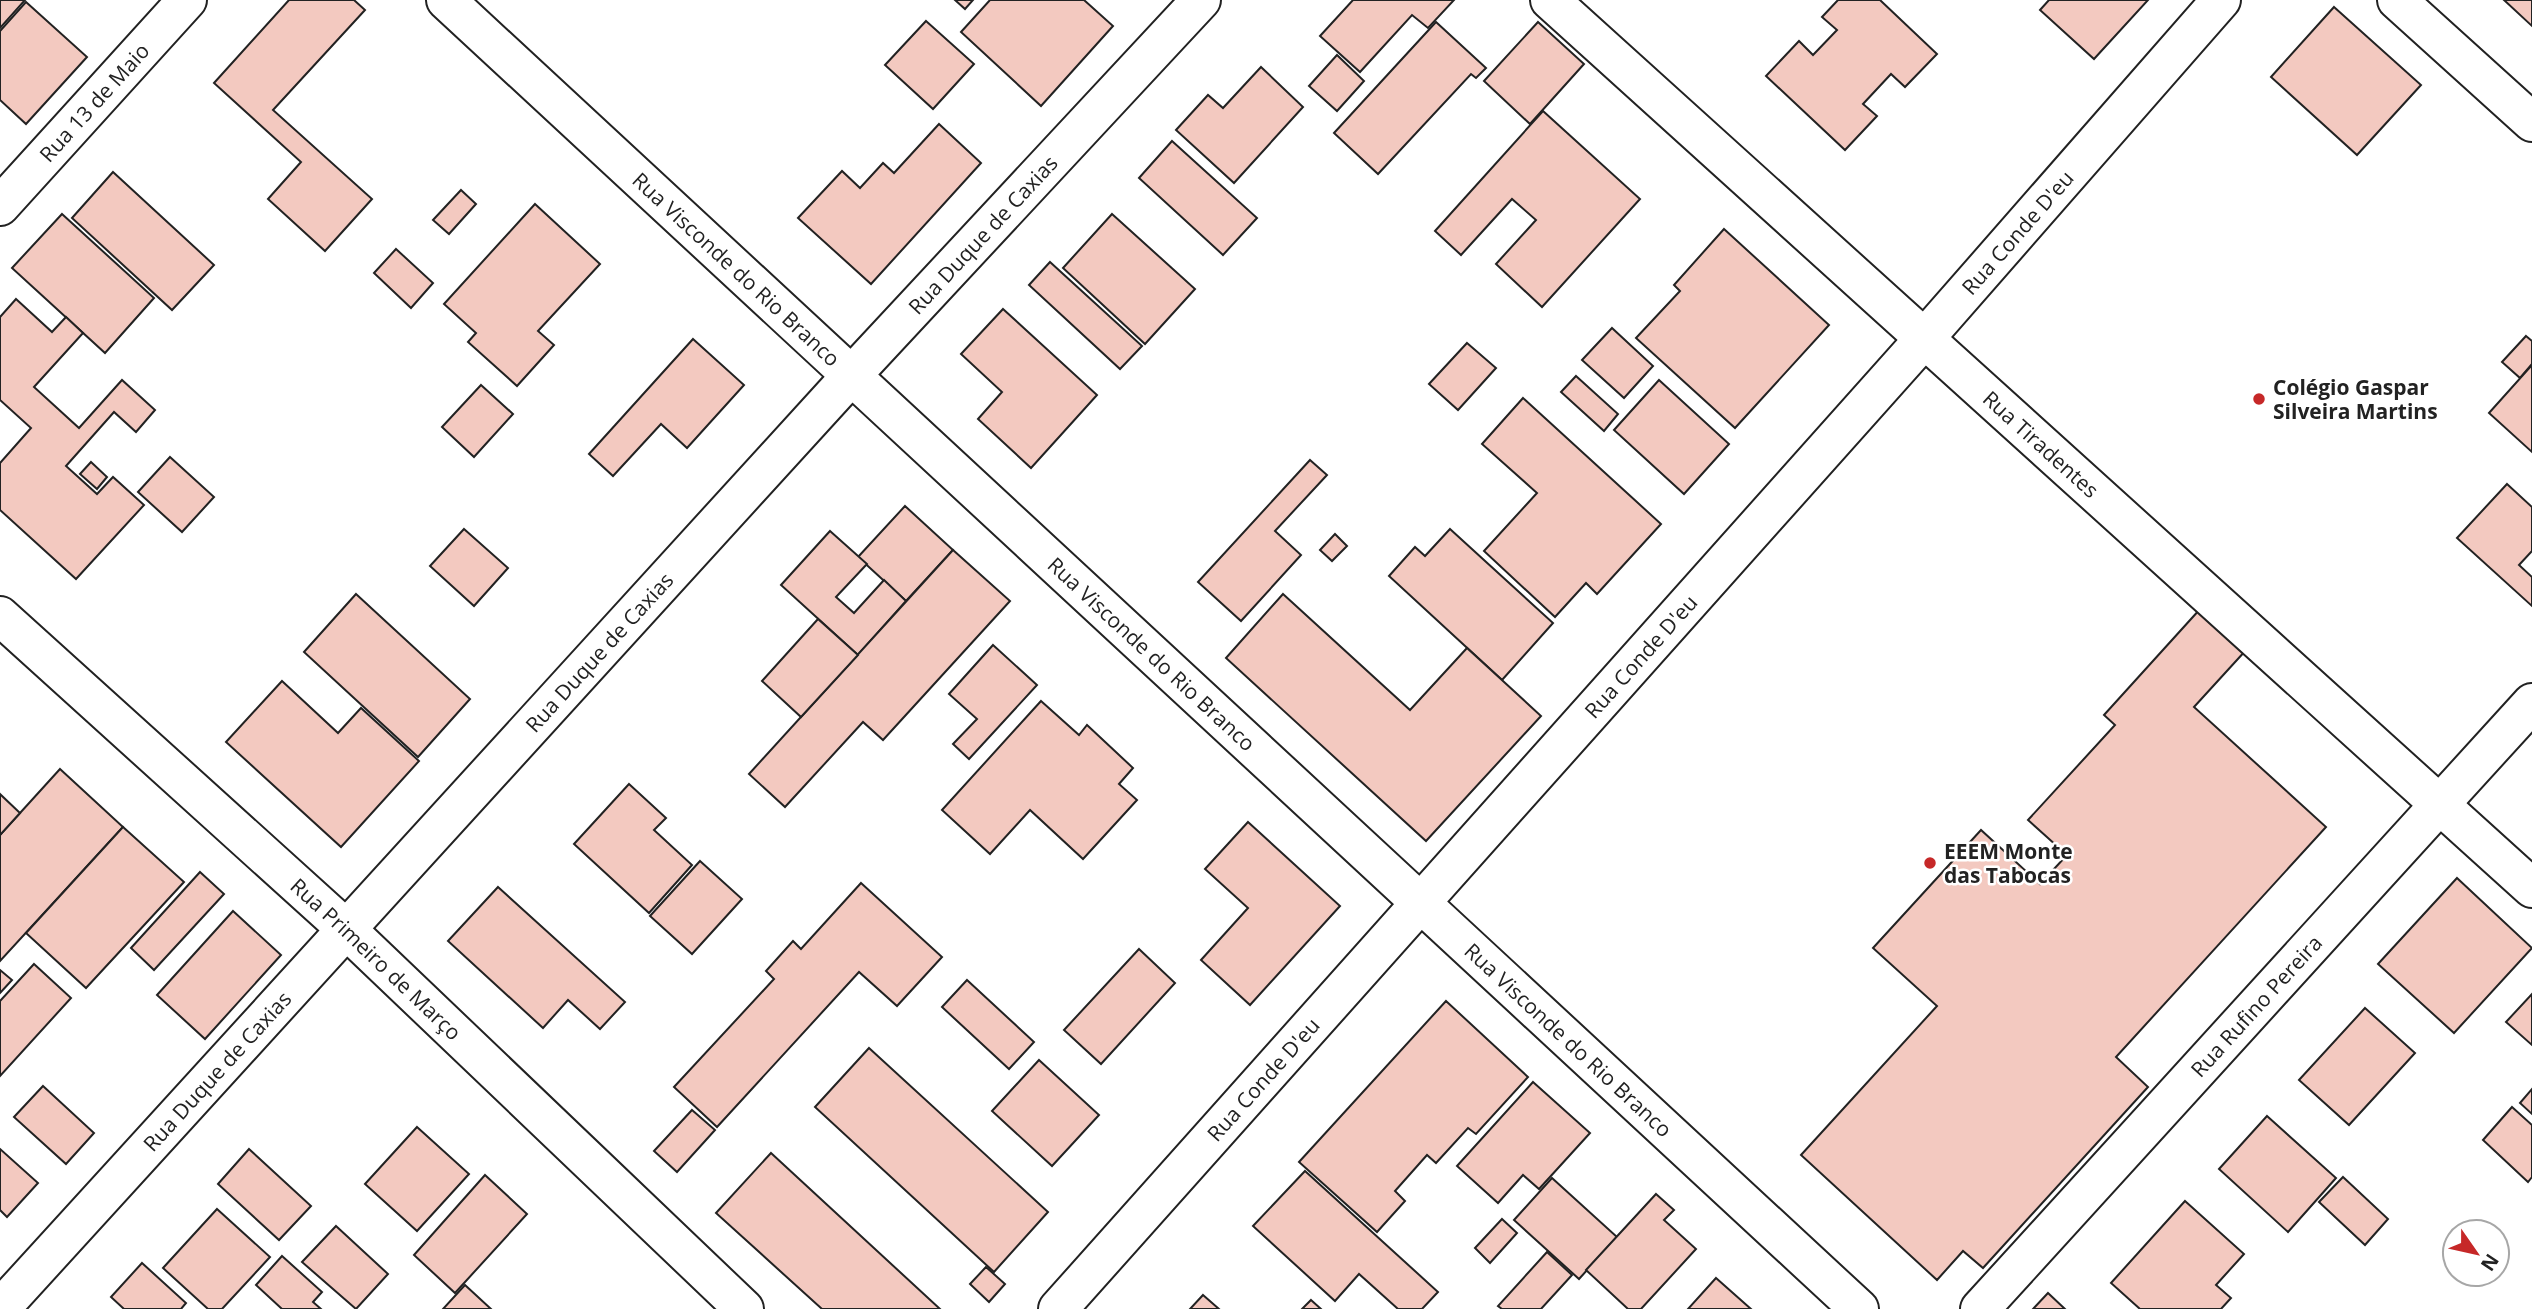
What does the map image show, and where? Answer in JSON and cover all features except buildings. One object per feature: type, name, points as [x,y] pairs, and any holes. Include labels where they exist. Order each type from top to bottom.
[{"type":"street","name":"Rua 13 de Maio","points":[[0,206],[187,0]]},
{"type":"street","name":"Rua Visconde do Rio Branco","points":[[446,0],[1859,1309]]},
{"type":"street","name":"Rua Duque de Caxias","points":[[0,1309],[851,376],[1201,0]]},
{"type":"street","name":"Rua Tiradentes","points":[[1550,0],[2532,888]]},
{"type":"street","name":"Rua Conde D'eu","points":[[1058,1309],[1924,339],[2221,0]]},
{"type":"street","points":[[2398,0],[2532,122]]},
{"type":"street","name":"Rua Primeiro de Março","points":[[0,616],[345,928],[744,1309]]},
{"type":"street","name":"Rua Rufino Pereira","points":[[1980,1309],[2532,703]]},
{"type":"place","name":"Colégio Gaspar Silveira Martins","points":[[2259,399]]},
{"type":"place","name":"EEEM Monte das Tabocas","points":[[1930,863]]}]
